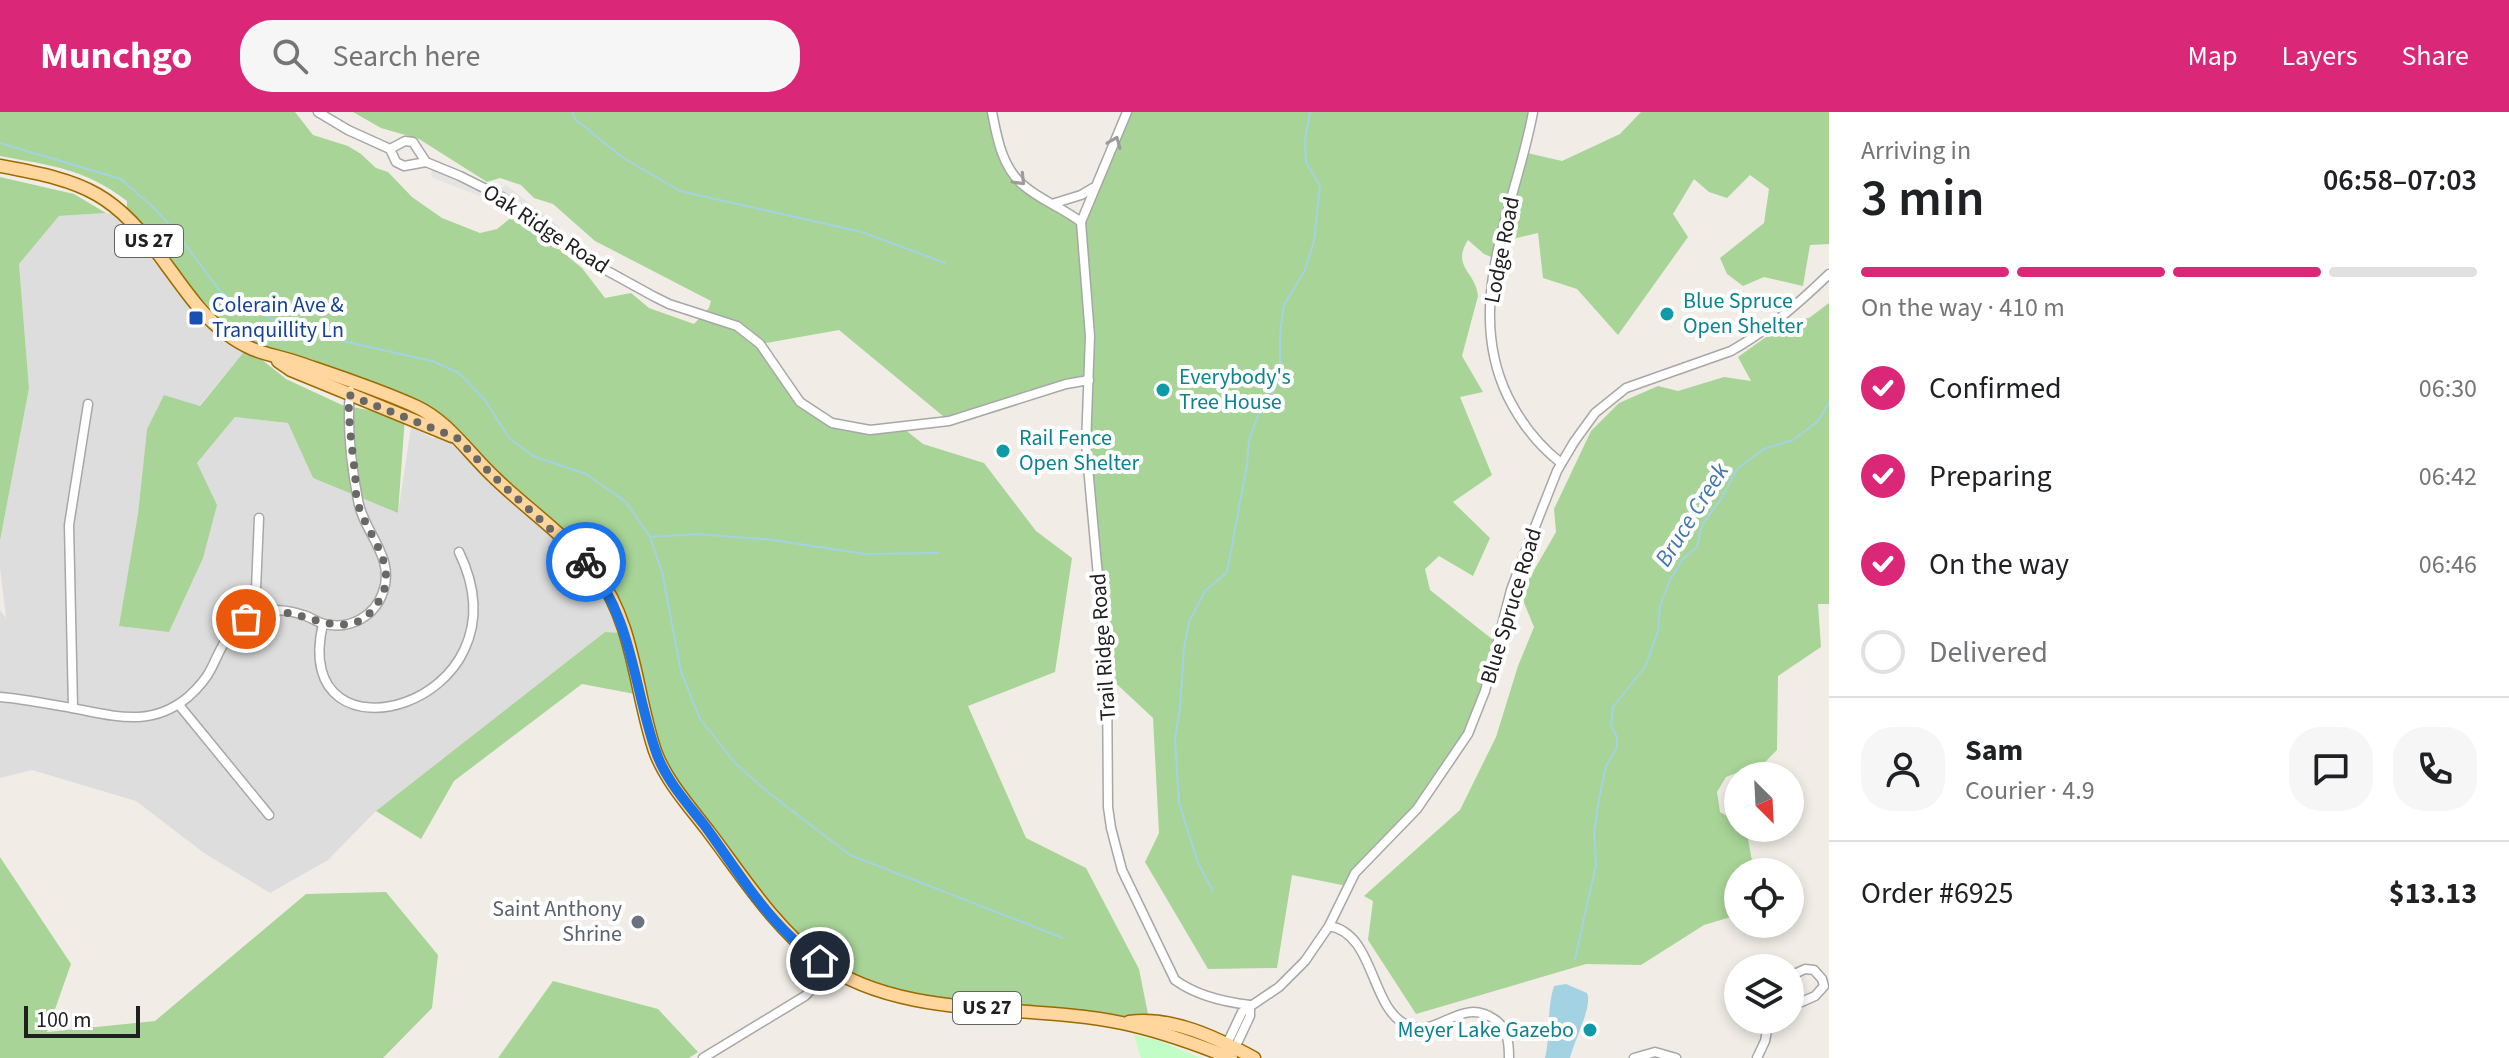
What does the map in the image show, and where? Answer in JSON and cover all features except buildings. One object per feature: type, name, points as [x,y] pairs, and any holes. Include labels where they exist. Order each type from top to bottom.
[{"type":"main road","name":"US 27","points":[[0,166],[51,175],[102,195],[140,229],[195,305],[215,325],[247,348],[350,381],[421,409],[441,421],[492,475],[597,574],[616,607],[626,633],[660,763],[769,911],[791,937],[832,969],[872,988],[911,999],[1121,1023],[1149,1019],[1176,1025],[1229,1052],[1254,1058]]},
{"type":"main road","name":"US 27","points":[[272,357],[291,370],[457,438]]},
{"type":"street","name":"Oak Ridge Road","points":[[318,112],[390,149],[396,162],[404,166],[426,162]]},
{"type":"street","points":[[992,112],[1003,157],[1014,175],[1023,186],[1055,203],[1081,222]]},
{"type":"street","name":"Trail Ridge Road","points":[[1127,112],[1081,222],[1088,294],[1087,470],[1107,675],[1108,807],[1122,870],[1171,974],[1192,991],[1229,1003],[1250,1005]]},
{"type":"street","name":"Lodge Road","points":[[1533,112],[1492,278],[1489,329],[1497,371],[1512,404],[1537,440],[1561,463]]},
{"type":"street","name":"Oak Ridge Road","points":[[390,149],[405,141],[413,142],[426,162],[502,197],[573,252],[669,304],[737,326],[760,344],[800,402],[832,423],[859,430],[929,425],[1089,380]]},
{"type":"street","points":[[1055,203],[1093,188]]},
{"type":"street","name":"Blue Spruce Road","points":[[1229,1052],[1242,1012],[1293,975],[1329,926],[1355,873],[1417,809],[1468,734],[1485,691],[1511,590],[1561,463],[1595,413],[1626,388],[1731,351],[1747,342],[1796,306],[1829,274]]},
{"type":"street","points":[[0,697],[136,719],[179,705],[205,680],[229,634],[255,613],[292,612],[323,624],[343,626],[363,618],[378,602],[386,582],[385,561],[358,504],[348,413],[350,381]]},
{"type":"street","points":[[73,708],[69,525],[88,404]]},
{"type":"street","points":[[255,613],[259,518]]},
{"type":"street","points":[[323,624],[318,658],[328,683],[337,694],[358,705],[379,708],[402,705],[415,699],[440,682],[461,653],[467,638],[473,611],[473,591],[459,552]]},
{"type":"street","points":[[179,705],[269,815]]},
{"type":"street","points":[[1329,926],[1351,937],[1389,1007],[1402,1022],[1420,1028],[1467,1012],[1484,1014],[1503,1028],[1509,1043],[1509,1058]]},
{"type":"street","points":[[703,1058],[805,996],[832,969]]},
{"type":"street","points":[[1804,969],[1819,973],[1824,986],[1815,996],[1804,1001]]},
{"type":"street","points":[[1229,1003],[1236,1023]]},
{"type":"street","points":[[1229,1052],[1250,1016],[1250,1005]]},
{"type":"street","points":[[1757,1058],[1766,1034]]},
{"type":"street","points":[[1634,1058],[1655,1052],[1676,1058]]},
{"type":"shaded area","points":[[432,165],[492,192],[506,185],[560,227],[558,239],[502,197],[492,201],[431,177]]},
{"type":"shaded area","points":[[106,213],[127,216],[247,348],[199,406],[164,395],[147,429],[138,514],[197,463],[235,417],[288,423],[313,478],[398,513],[411,427],[433,438],[457,438],[585,561],[626,633],[605,632],[376,811],[328,860],[270,893],[204,853],[136,801],[32,770],[0,778],[0,610],[6,618],[0,541],[29,388],[19,264],[59,216]]},
{"type":"green space","points":[[0,112],[295,112],[313,135],[348,146],[361,154],[376,168],[388,172],[412,197],[442,218],[480,233],[497,229],[512,217],[539,233],[582,268],[605,298],[631,293],[649,308],[694,324],[709,308],[711,301],[595,241],[553,204],[534,198],[521,185],[500,178],[487,182],[419,139],[381,128],[353,112],[992,112],[1014,175],[1080,222],[1127,112],[1533,112],[1523,152],[1562,161],[1620,134],[1641,112],[1829,112],[1829,244],[1810,245],[1803,286],[1764,277],[1743,286],[1727,274],[1720,258],[1764,223],[1769,189],[1750,175],[1727,198],[1709,192],[1694,179],[1673,214],[1688,237],[1618,335],[1577,289],[1543,278],[1538,233],[1500,242],[1496,259],[1484,254],[1468,240],[1463,249],[1463,263],[1478,296],[1462,356],[1483,392],[1460,397],[1492,475],[1453,502],[1490,538],[1473,576],[1439,556],[1425,569],[1430,590],[1497,643],[1475,721],[1434,786],[1347,886],[1292,875],[1277,968],[1208,969],[1145,862],[1159,833],[1153,718],[1107,675],[1090,501],[1089,381],[949,421],[839,330],[761,344],[793,393],[832,423],[903,428],[923,444],[984,463],[1036,531],[1072,558],[1055,672],[968,706],[1026,838],[1086,868],[1139,969],[1149,1019],[1121,1023],[872,988],[791,937],[660,763],[640,695],[582,684],[454,781],[421,839],[376,811],[605,632],[625,633],[597,574],[421,409],[251,351],[286,379],[342,405],[405,417],[398,513],[313,478],[288,423],[235,417],[197,463],[217,505],[203,558],[169,632],[119,626],[138,514],[147,429],[164,395],[200,406],[247,348],[230,337],[127,216],[127,201],[82,175],[0,156]]},
{"type":"green space","points":[[0,177],[74,194],[106,213],[59,216],[19,264],[29,388],[0,541]]},
{"type":"green space","points":[[1829,303],[1829,604],[1818,604],[1821,647],[1778,676],[1777,750],[1765,762],[1724,762],[1724,780],[1717,792],[1720,812],[1724,814],[1724,842],[1749,842],[1751,858],[1724,858],[1724,919],[1704,925],[1641,965],[1586,964],[1416,1014],[1368,940],[1373,901],[1364,896],[1460,810],[1496,737],[1534,627],[1522,598],[1529,579],[1556,532],[1554,509],[1591,431],[1619,403],[1658,386],[1678,391],[1724,377],[1751,381],[1738,357],[1790,320],[1809,318]]},
{"type":"green space","points":[[0,857],[71,964],[47,1032],[155,1021],[306,894],[386,892],[438,955],[432,1008],[383,1058],[0,1058]]},
{"type":"green space","points":[[553,981],[658,1009],[698,1052],[689,1058],[498,1058]]},
{"type":"green space","points":[[1134,1035],[1157,1040],[1201,1058],[1141,1058]]},
{"type":"water","points":[[1566,984],[1587,993],[1585,1015],[1570,1058],[1545,1058],[1554,986]]},
{"type":"waterway","points":[[572,112],[576,120],[622,157],[680,191],[862,232],[945,263]]},
{"type":"waterway","points":[[1213,891],[1198,863],[1179,803],[1175,739],[1184,648],[1189,622],[1205,591],[1227,572],[1249,440],[1260,410],[1274,390],[1280,372],[1284,305],[1305,270],[1314,241],[1320,186],[1306,162],[1305,140],[1310,112]]},
{"type":"waterway","points":[[0,143],[121,179],[177,233],[219,290],[234,302],[274,320],[347,342],[432,361],[459,373],[485,400],[509,438],[533,456],[586,474],[626,502],[650,537],[662,572],[681,672],[700,719],[735,763],[850,855],[1063,938]]},
{"type":"waterway","name":"Bruce Creek","points":[[1575,959],[1596,865],[1594,832],[1599,799],[1606,766],[1617,747],[1617,737],[1611,726],[1613,707],[1645,667],[1658,631],[1660,606],[1670,580],[1682,560],[1697,547],[1702,525],[1737,469],[1764,449],[1793,440],[1817,422],[1829,403]]},
{"type":"waterway","points":[[650,537],[698,534],[773,540],[865,554],[938,553]]},
{"type":"way so far","points":[[246,619],[255,613],[281,611],[303,614],[323,624],[343,626],[372,611],[383,593],[385,561],[358,504],[348,413],[349,395],[399,412],[457,438],[492,475],[586,562]]},
{"type":"place","name":"Blue Spruce Open Shelter","points":[[1667,314]]},
{"type":"place","name":"Colerain Ave & Tranquillity Ln","points":[[196,318]]},
{"type":"place","name":"Everybody's Tree House","points":[[1163,390]]},
{"type":"place","name":"Rail Fence Open Shelter","points":[[1003,451]]},
{"type":"place","name":"Saint Anthony Shrine","points":[[638,922]]},
{"type":"place","name":"Meyer Lake Gazebo","points":[[1590,1030]]},
{"type":"route","points":[[586,562],[608,592],[626,633],[660,763],[769,911],[791,937],[820,961]]}]
